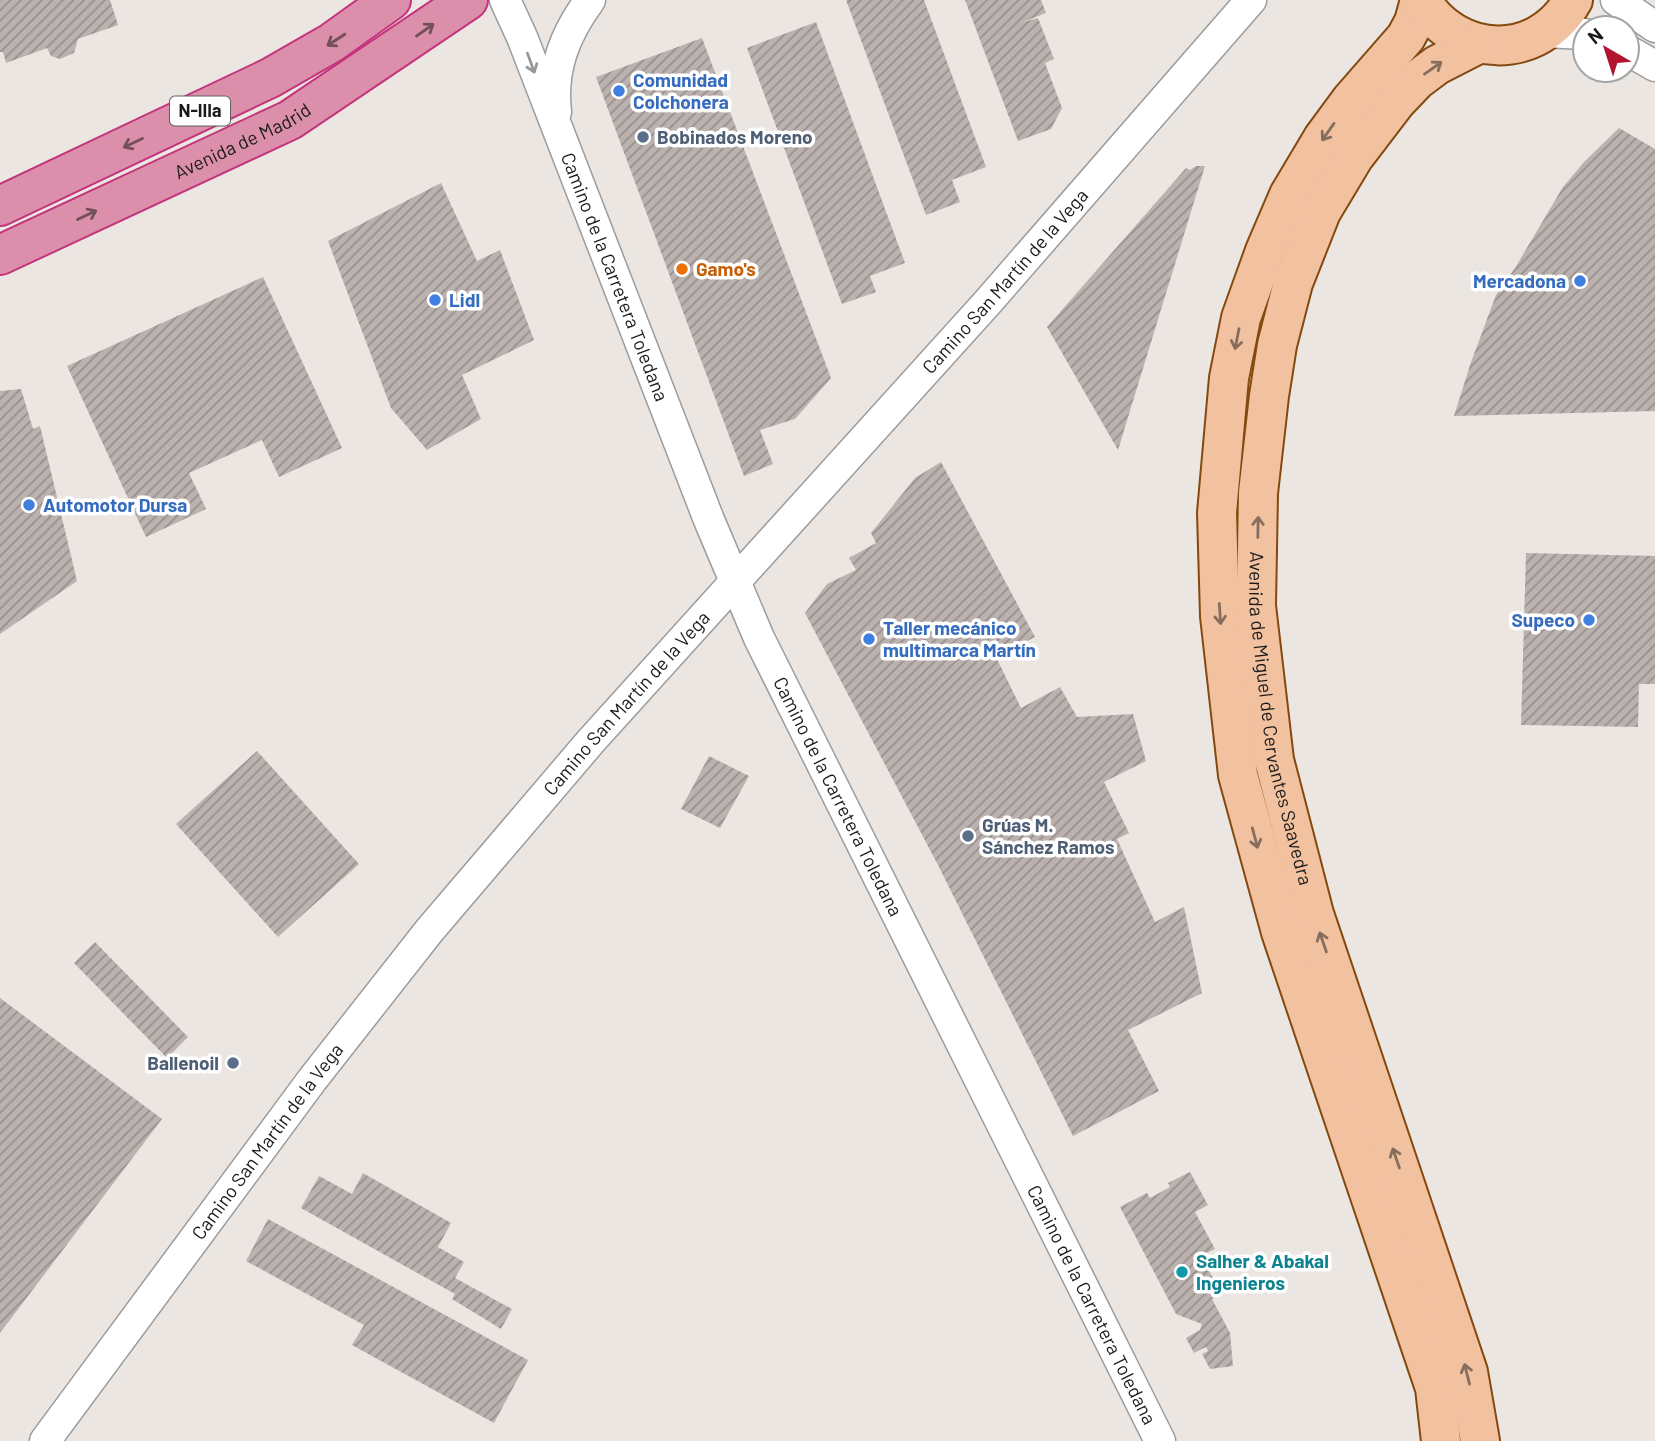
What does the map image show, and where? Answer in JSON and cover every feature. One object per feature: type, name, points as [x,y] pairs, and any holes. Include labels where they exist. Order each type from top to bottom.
[{"type":"highway","name":"N-IIIa","points":[[0,206],[271,78],[331,43],[391,0]]},
{"type":"highway","name":"Avenida de Madrid","points":[[0,255],[290,120],[468,0]]},
{"type":"main road","points":[[1420,0],[1445,29],[1478,44],[1497,46],[1517,44],[1544,32],[1566,12],[1573,0]]},
{"type":"main road","name":"Avenida de Miguel de Cervantes Saavedra","points":[[1420,0],[1414,22],[1406,37],[1369,78],[1323,138],[1289,195],[1265,251],[1241,318],[1229,378],[1217,513],[1220,616],[1238,775],[1280,932],[1435,1388],[1441,1441]]},
{"type":"main road","name":"Avenida de Miguel de Cervantes Saavedra","points":[[1478,44],[1437,65],[1417,80],[1396,102],[1354,156],[1321,212],[1293,283],[1277,345],[1258,493],[1256,606],[1274,760],[1314,915],[1468,1372],[1480,1441]]},
{"type":"street","name":"Camino de la Carretera Toledana","points":[[505,0],[522,37],[709,520],[765,650],[1160,1441]]},
{"type":"street","name":"Camino de la Carretera Toledana","points":[[558,133],[554,88],[561,50],[568,33],[590,0]]},
{"type":"street","name":"Camino San Martín de la Vega","points":[[45,1441],[312,1080],[429,931],[591,741],[986,303],[1251,0]]},
{"type":"street","points":[[1616,0],[1655,27]]},
{"type":"street","points":[[1544,32],[1571,33]]},
{"type":"building","points":[[0,0],[110,0],[118,25],[78,39],[74,53],[60,59],[51,56],[47,48],[6,63],[3,52],[0,52]]},
{"type":"building","points":[[846,0],[924,0],[986,167],[952,180],[960,202],[926,215]]},
{"type":"building","points":[[965,0],[1041,0],[1046,13],[1023,22],[1038,18],[1054,59],[1045,63],[1062,108],[1051,129],[1018,141]]},
{"type":"building","points":[[816,22],[905,263],[870,276],[876,292],[842,304],[747,48]]},
{"type":"building","points":[[702,38],[831,378],[795,419],[760,430],[773,464],[744,476],[596,77]]},
{"type":"building","name":"Mercadona","points":[[1619,128],[1655,149],[1655,411],[1454,416],[1496,295],[1563,187]]},
{"type":"building","points":[[1196,166],[1205,166],[1118,450],[1047,327],[1186,168],[1190,170]]},
{"type":"building","name":"Lidl","points":[[441,183],[477,261],[500,250],[534,340],[462,375],[481,419],[427,450],[391,408],[328,241]]},
{"type":"building","points":[[263,277],[342,448],[279,477],[262,440],[189,473],[206,509],[146,537],[67,366]]},
{"type":"building","name":"Automotor Dursa","points":[[21,389],[33,429],[40,426],[77,581],[0,634],[0,391]]},
{"type":"building","points":[[941,462],[1035,637],[996,657],[1021,708],[1060,687],[1077,717],[1133,714],[1146,761],[1104,782],[1129,833],[1117,839],[1155,922],[1184,907],[1202,993],[1128,1030],[1159,1091],[1073,1136],[938,865],[805,613],[827,584],[856,570],[849,558],[876,543],[871,533],[915,478]]},
{"type":"building","name":"Supeco","points":[[1526,553],[1655,556],[1655,684],[1639,684],[1638,727],[1521,725]]},
{"type":"building","points":[[257,751],[359,864],[278,937],[176,824]]},
{"type":"building","points":[[709,756],[749,776],[720,828],[681,809]]},
{"type":"building","points":[[95,942],[188,1037],[167,1058],[74,963]]},
{"type":"building","points":[[0,998],[162,1119],[0,1333]]},
{"type":"building","name":"Salher & Abakal Ingenieros","points":[[1190,1172],[1208,1205],[1195,1212],[1215,1249],[1201,1256],[1221,1293],[1212,1299],[1230,1333],[1233,1366],[1210,1369],[1202,1354],[1208,1351],[1206,1347],[1194,1353],[1186,1338],[1200,1330],[1202,1324],[1176,1314],[1120,1207],[1147,1193],[1150,1198],[1170,1187],[1168,1183]]},
{"type":"building","points":[[363,1173],[451,1223],[438,1247],[464,1262],[455,1278],[512,1309],[501,1329],[452,1299],[455,1294],[301,1208],[319,1176],[352,1194]]},
{"type":"building","points":[[268,1219],[528,1360],[494,1423],[352,1345],[364,1325],[246,1261]]},
{"type":"place","name":"Comunidad Colchonera","points":[[619,91]]},
{"type":"place","name":"Bobinados Moreno","points":[[643,137]]},
{"type":"place","name":"Gamo's","points":[[682,269]]},
{"type":"place","name":"Mercadona","points":[[1580,281]]},
{"type":"place","name":"Lidl","points":[[435,300]]},
{"type":"place","name":"Automotor Dursa","points":[[29,505]]},
{"type":"place","name":"Supeco","points":[[1589,620]]},
{"type":"place","name":"Taller mecánico multimarca Martín","points":[[869,639]]},
{"type":"place","name":"Grúas M. Sánchez Ramos","points":[[968,836]]},
{"type":"place","name":"Ballenoil","points":[[233,1063]]},
{"type":"place","name":"Salher & Abakal Ingenieros","points":[[1182,1272]]}]
